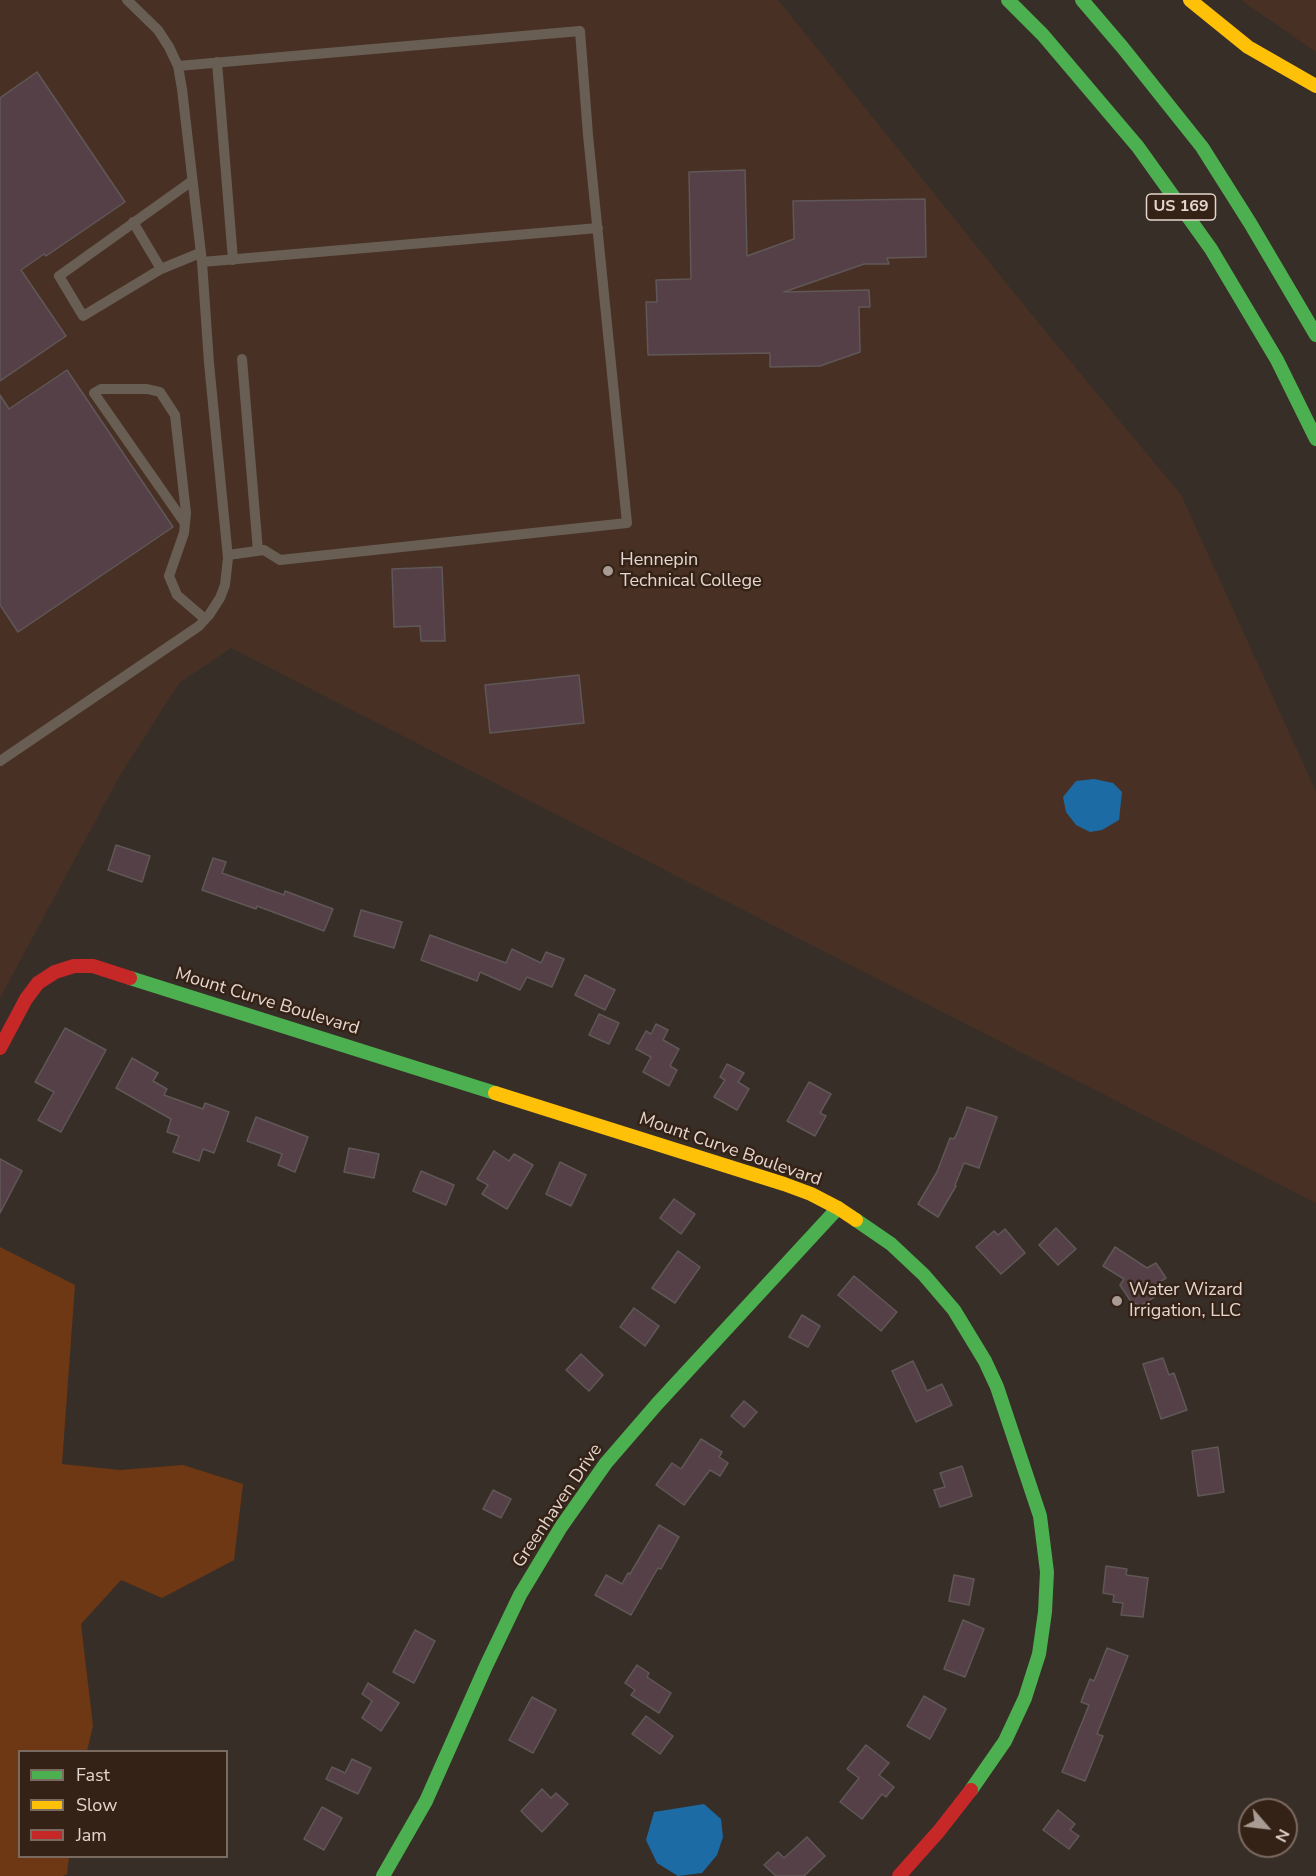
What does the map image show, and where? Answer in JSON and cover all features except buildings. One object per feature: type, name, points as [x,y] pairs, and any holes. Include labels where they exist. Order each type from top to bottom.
[{"type":"main road","name":"US 169","points":[[1008,0],[1043,35],[1138,147],[1211,249],[1277,360],[1316,439]]},
{"type":"main road","name":"US 169","points":[[1082,0],[1202,147],[1316,335]]},
{"type":"main road","points":[[1190,0],[1248,47],[1316,86]]},
{"type":"main road","name":"Mount Curve Boulevard","points":[[0,1048],[26,999],[38,983],[55,972],[74,966],[93,966],[784,1184],[811,1194],[838,1208],[891,1244],[924,1275],[954,1310],[972,1338],[997,1387],[1040,1516],[1046,1563],[1045,1612],[1039,1654],[1025,1698],[1005,1741],[939,1831],[899,1876]]},
{"type":"main road","name":"Greenhaven Drive","points":[[383,1876],[426,1802],[520,1595],[561,1527],[606,1463],[657,1404],[838,1208]]},
{"type":"lane","points":[[0,761],[184,637],[205,619],[220,598],[225,585],[228,555],[201,258],[182,88],[178,66],[169,47],[158,30],[127,0]]},
{"type":"lane","points":[[178,66],[580,31],[627,524],[280,560],[264,550],[228,555]]},
{"type":"lane","points":[[217,63],[233,260]]},
{"type":"lane","points":[[192,181],[59,276],[83,316],[161,269],[201,258],[233,260],[598,228]]},
{"type":"lane","points":[[133,222],[161,269]]},
{"type":"lane","points":[[242,359],[258,551]]},
{"type":"lane","points":[[184,522],[94,393],[100,389],[147,389],[160,392],[175,415],[186,513],[183,533],[169,576],[177,595],[205,619]]},
{"type":"shaded area","name":"Hennepin Technical College","points":[[0,0],[778,0],[1032,315],[1181,495],[1316,792],[1316,1203],[231,648],[179,683],[119,777],[0,998]]},
{"type":"shaded area","points":[[1242,0],[1316,0],[1316,52],[1244,2]]},
{"type":"shaded area","points":[[0,1247],[75,1285],[62,1464],[120,1470],[183,1465],[243,1484],[234,1560],[162,1598],[121,1580],[81,1624],[93,1726],[87,1750],[18,1750],[18,1858],[69,1858],[67,1874],[63,1876],[0,1876]]},
{"type":"water","points":[[1094,779],[1113,783],[1122,792],[1119,820],[1102,830],[1090,832],[1076,825],[1066,812],[1063,797],[1076,781]]},
{"type":"water","points":[[704,1804],[721,1819],[723,1837],[717,1855],[702,1873],[678,1876],[657,1863],[646,1840],[654,1812]]},
{"type":"traffic: fast","points":[[1008,0],[1043,35],[1138,147],[1211,249],[1277,360],[1316,439]]},
{"type":"traffic: fast","points":[[1082,0],[1202,147],[1316,335]]},
{"type":"traffic: fast","points":[[130,978],[495,1093]]},
{"type":"traffic: fast","points":[[383,1876],[426,1801],[520,1595],[561,1527],[606,1463],[657,1404],[838,1208]]},
{"type":"traffic: fast","points":[[856,1220],[891,1244],[924,1275],[954,1310],[985,1361],[997,1387],[1040,1516],[1047,1572],[1045,1612],[1039,1654],[1025,1698],[1005,1741],[971,1790]]},
{"type":"traffic: slow","points":[[1190,0],[1248,47],[1316,86]]},
{"type":"traffic: slow","points":[[495,1093],[784,1184],[811,1194],[856,1220]]},
{"type":"traffic: jam","points":[[0,1048],[26,999],[38,983],[55,972],[74,966],[93,966],[130,978]]},
{"type":"traffic: jam","points":[[899,1876],[971,1790]]},
{"type":"place","name":"Hennepin Technical College","points":[[608,571]]},
{"type":"place","name":"Water Wizard Irrigation, LLC","points":[[1117,1301]]}]
